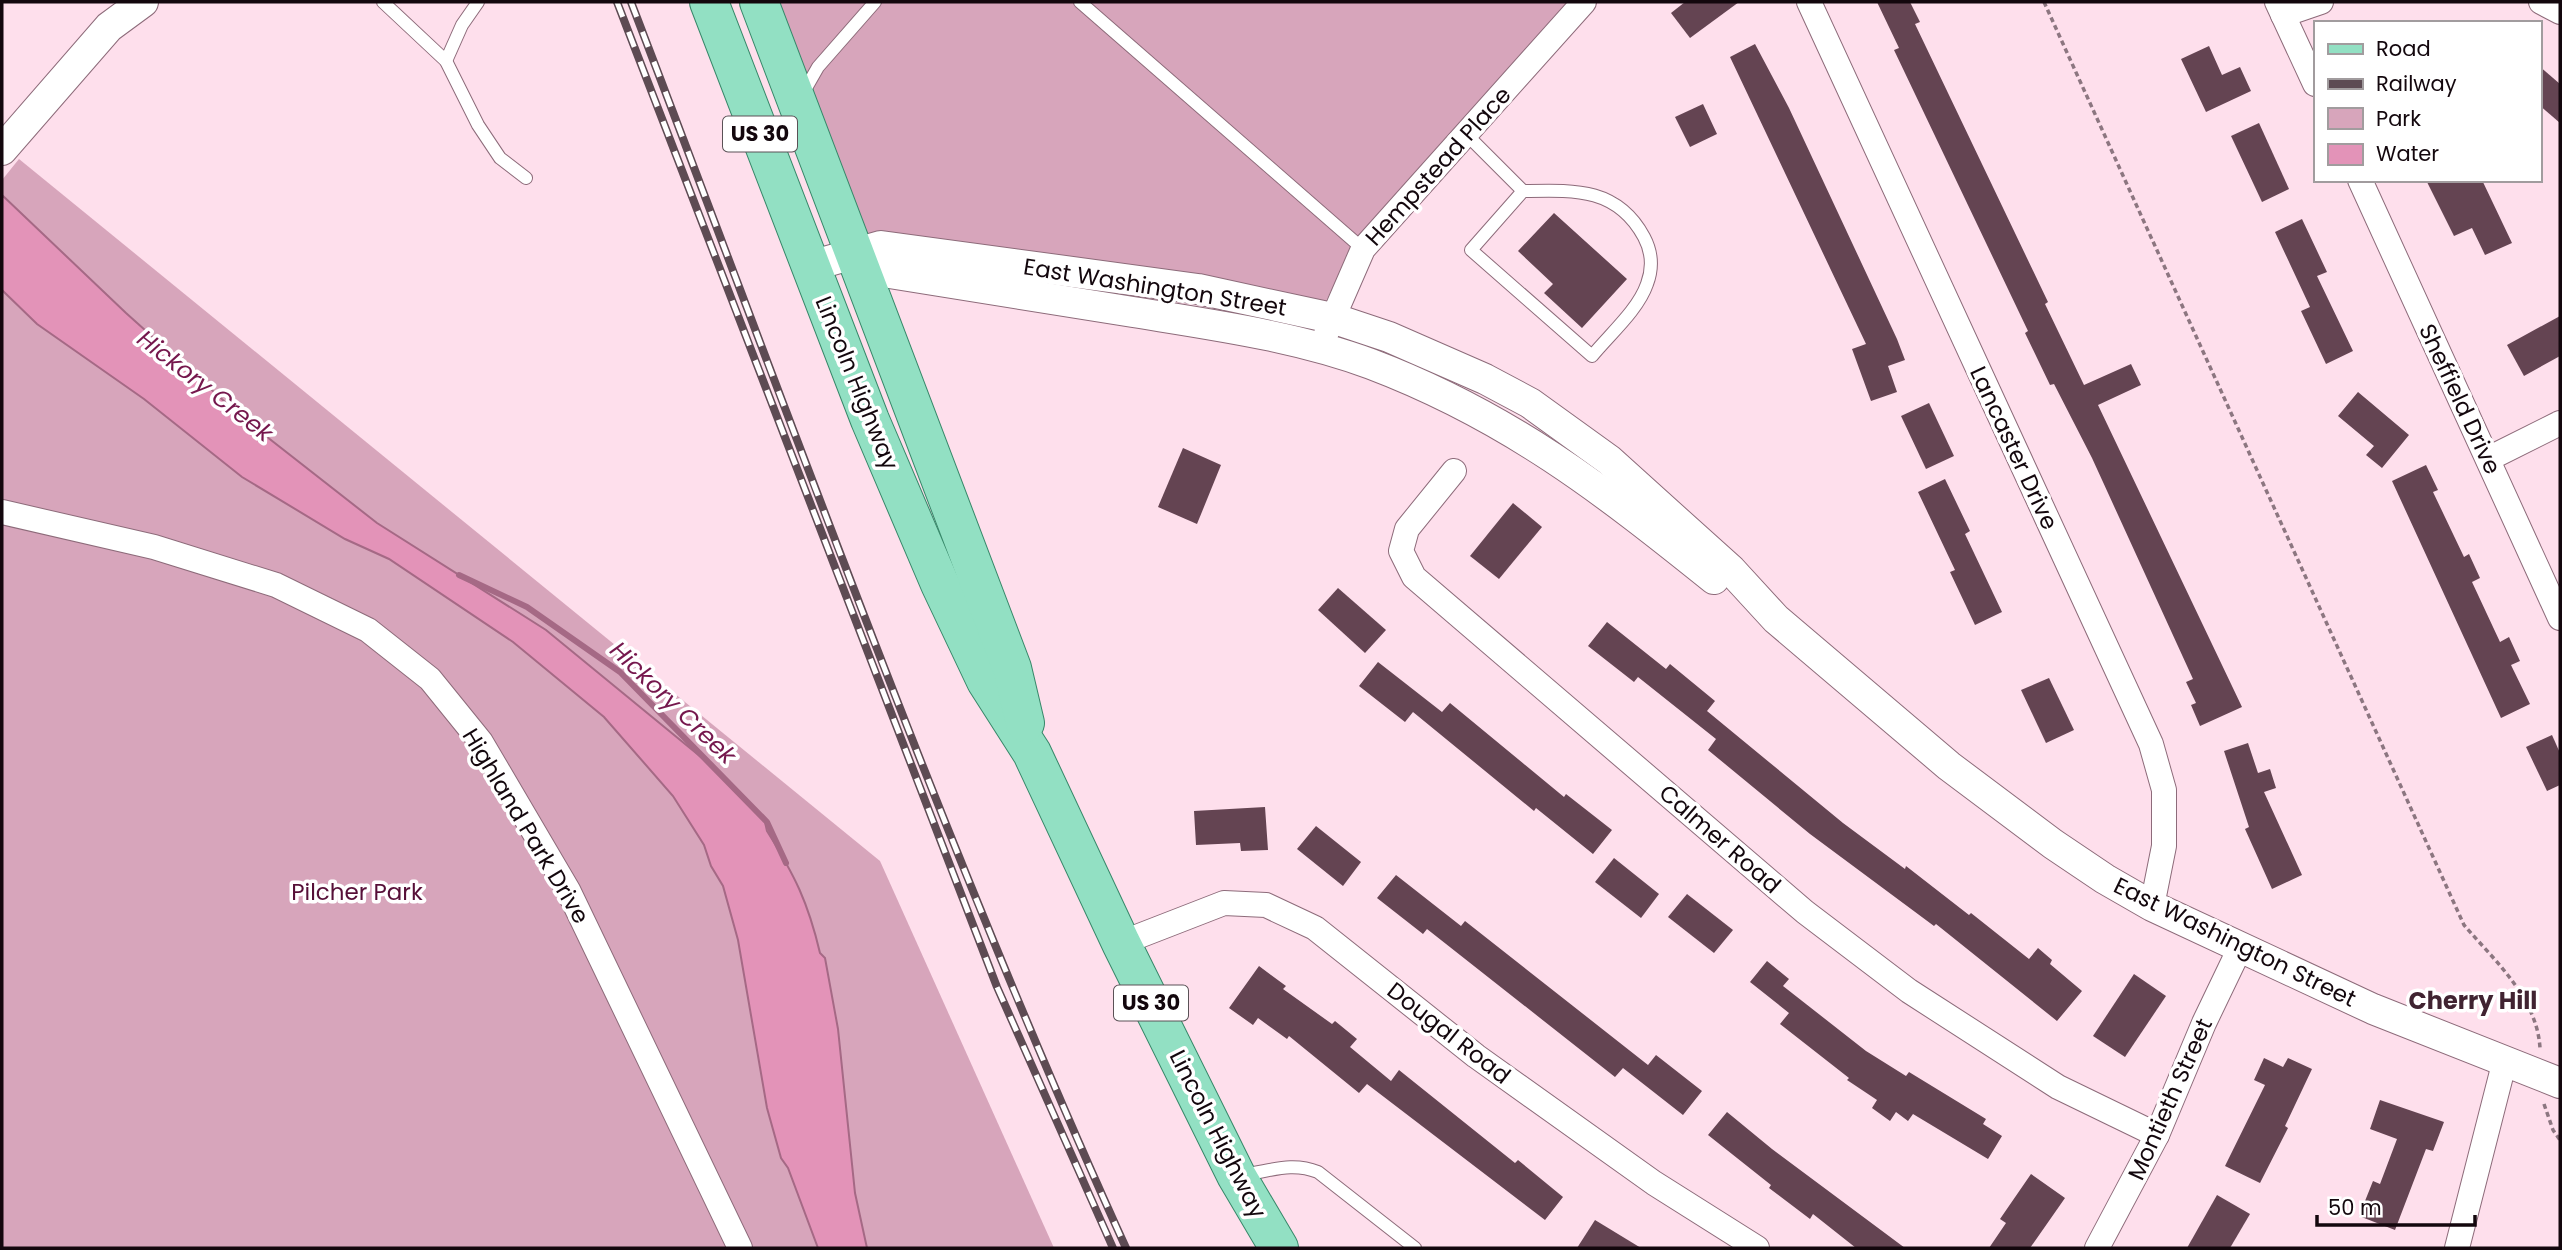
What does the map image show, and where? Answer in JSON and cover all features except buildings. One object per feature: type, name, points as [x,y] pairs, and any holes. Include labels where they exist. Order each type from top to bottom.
[{"type":"main road","name":"Lincoln Highway","points":[[709,2],[870,420],[940,584],[986,681],[1032,753],[1121,943],[1236,1175],[1279,1248]]},
{"type":"main road","name":"Lincoln Highway","points":[[760,2],[1012,668],[1032,753]]},
{"type":"street","points":[[2,150],[115,14],[144,2]]},
{"type":"street","name":"Hempstead Place","points":[[1321,348],[1363,249],[1584,2]]},
{"type":"street","name":"Lancaster Drive","points":[[1809,2],[2151,744],[2164,790],[2164,846],[2152,906]]},
{"type":"street","points":[[2314,82],[2280,8],[2321,2]]},
{"type":"street","points":[[2542,2],[2560,12]]},
{"type":"street","name":"Sheffield Drive","points":[[2361,182],[2560,618]]},
{"type":"street","name":"East Washington Street","points":[[811,266],[881,246],[1198,289],[1332,318],[1389,337],[1485,379],[1569,429],[1666,510],[1731,570],[1776,619],[1949,766],[2094,872],[2152,906],[2240,948],[2373,1009],[2504,1064],[2552,1094]]},
{"type":"street","name":"East Washington Street","points":[[854,255],[877,271],[1203,323],[1321,348],[1420,385],[1513,431],[1592,481],[1720,583],[1776,619]]},
{"type":"street","points":[[2488,459],[2560,423]]},
{"type":"street","name":"Calmer Road","points":[[1454,471],[1407,529],[1401,551],[1414,578],[1805,912],[1909,991],[2058,1087],[2157,1135]]},
{"type":"street","name":"Highland Park Drive","points":[[2,512],[154,547],[276,585],[368,630],[430,679],[481,742],[568,890],[740,1248]]},
{"type":"street","name":"Dougal Road","points":[[1121,943],[1224,904],[1266,905],[1315,928],[1476,1056],[1654,1183],[1757,1248]]},
{"type":"street","name":"Montieth Street","points":[[2097,1248],[2157,1135],[2204,1023],[2240,948]]},
{"type":"street","points":[[2457,1248],[2504,1064]]},
{"type":"lane","points":[[383,2],[446,61],[478,125],[500,158],[526,178]]},
{"type":"lane","points":[[446,61],[462,24],[478,2]]},
{"type":"lane","points":[[799,102],[818,67],[875,2]]},
{"type":"lane","points":[[1080,2],[1363,249]]},
{"type":"lane","points":[[1466,134],[1523,191],[1590,194],[1612,201],[1635,220],[1650,247],[1651,268],[1647,285],[1637,303],[1592,356],[1471,250],[1523,191]]},
{"type":"lane","points":[[1236,1175],[1282,1166],[1301,1166],[1318,1172],[1415,1248]]},
{"type":"path","points":[[2044,2],[2464,925],[2522,993],[2539,1032],[2540,1054]]},
{"type":"path","points":[[2552,1094],[2553,1130],[2560,1140]]},
{"type":"green space","points":[[768,2],[1571,2],[1352,249],[1325,303],[863,244]]},
{"type":"green space","name":"Pilcher Park","points":[[19,159],[880,861],[1054,1248],[2,1248],[2,180]]},
{"type":"water","points":[[2,195],[126,313],[244,419],[377,523],[546,630],[707,762],[765,822],[767,831],[800,890],[820,953],[825,958],[838,1029],[855,1193],[867,1248],[818,1248],[788,1168],[781,1158],[767,1108],[738,940],[723,886],[711,866],[704,845],[673,796],[604,717],[513,642],[389,559],[345,539],[242,477],[144,399],[37,324],[2,290]]},
{"type":"waterway","name":"Hickory Creek","points":[[459,575],[527,607],[620,672],[767,822],[786,863]]},
{"type":"railway","points":[[617,2],[997,987],[1113,1248]]},
{"type":"railway","points":[[631,2],[930,785],[1058,1095],[1126,1248]]},
{"type":"district","name":"Cherry Hill","points":[[2473,1001]]}]
